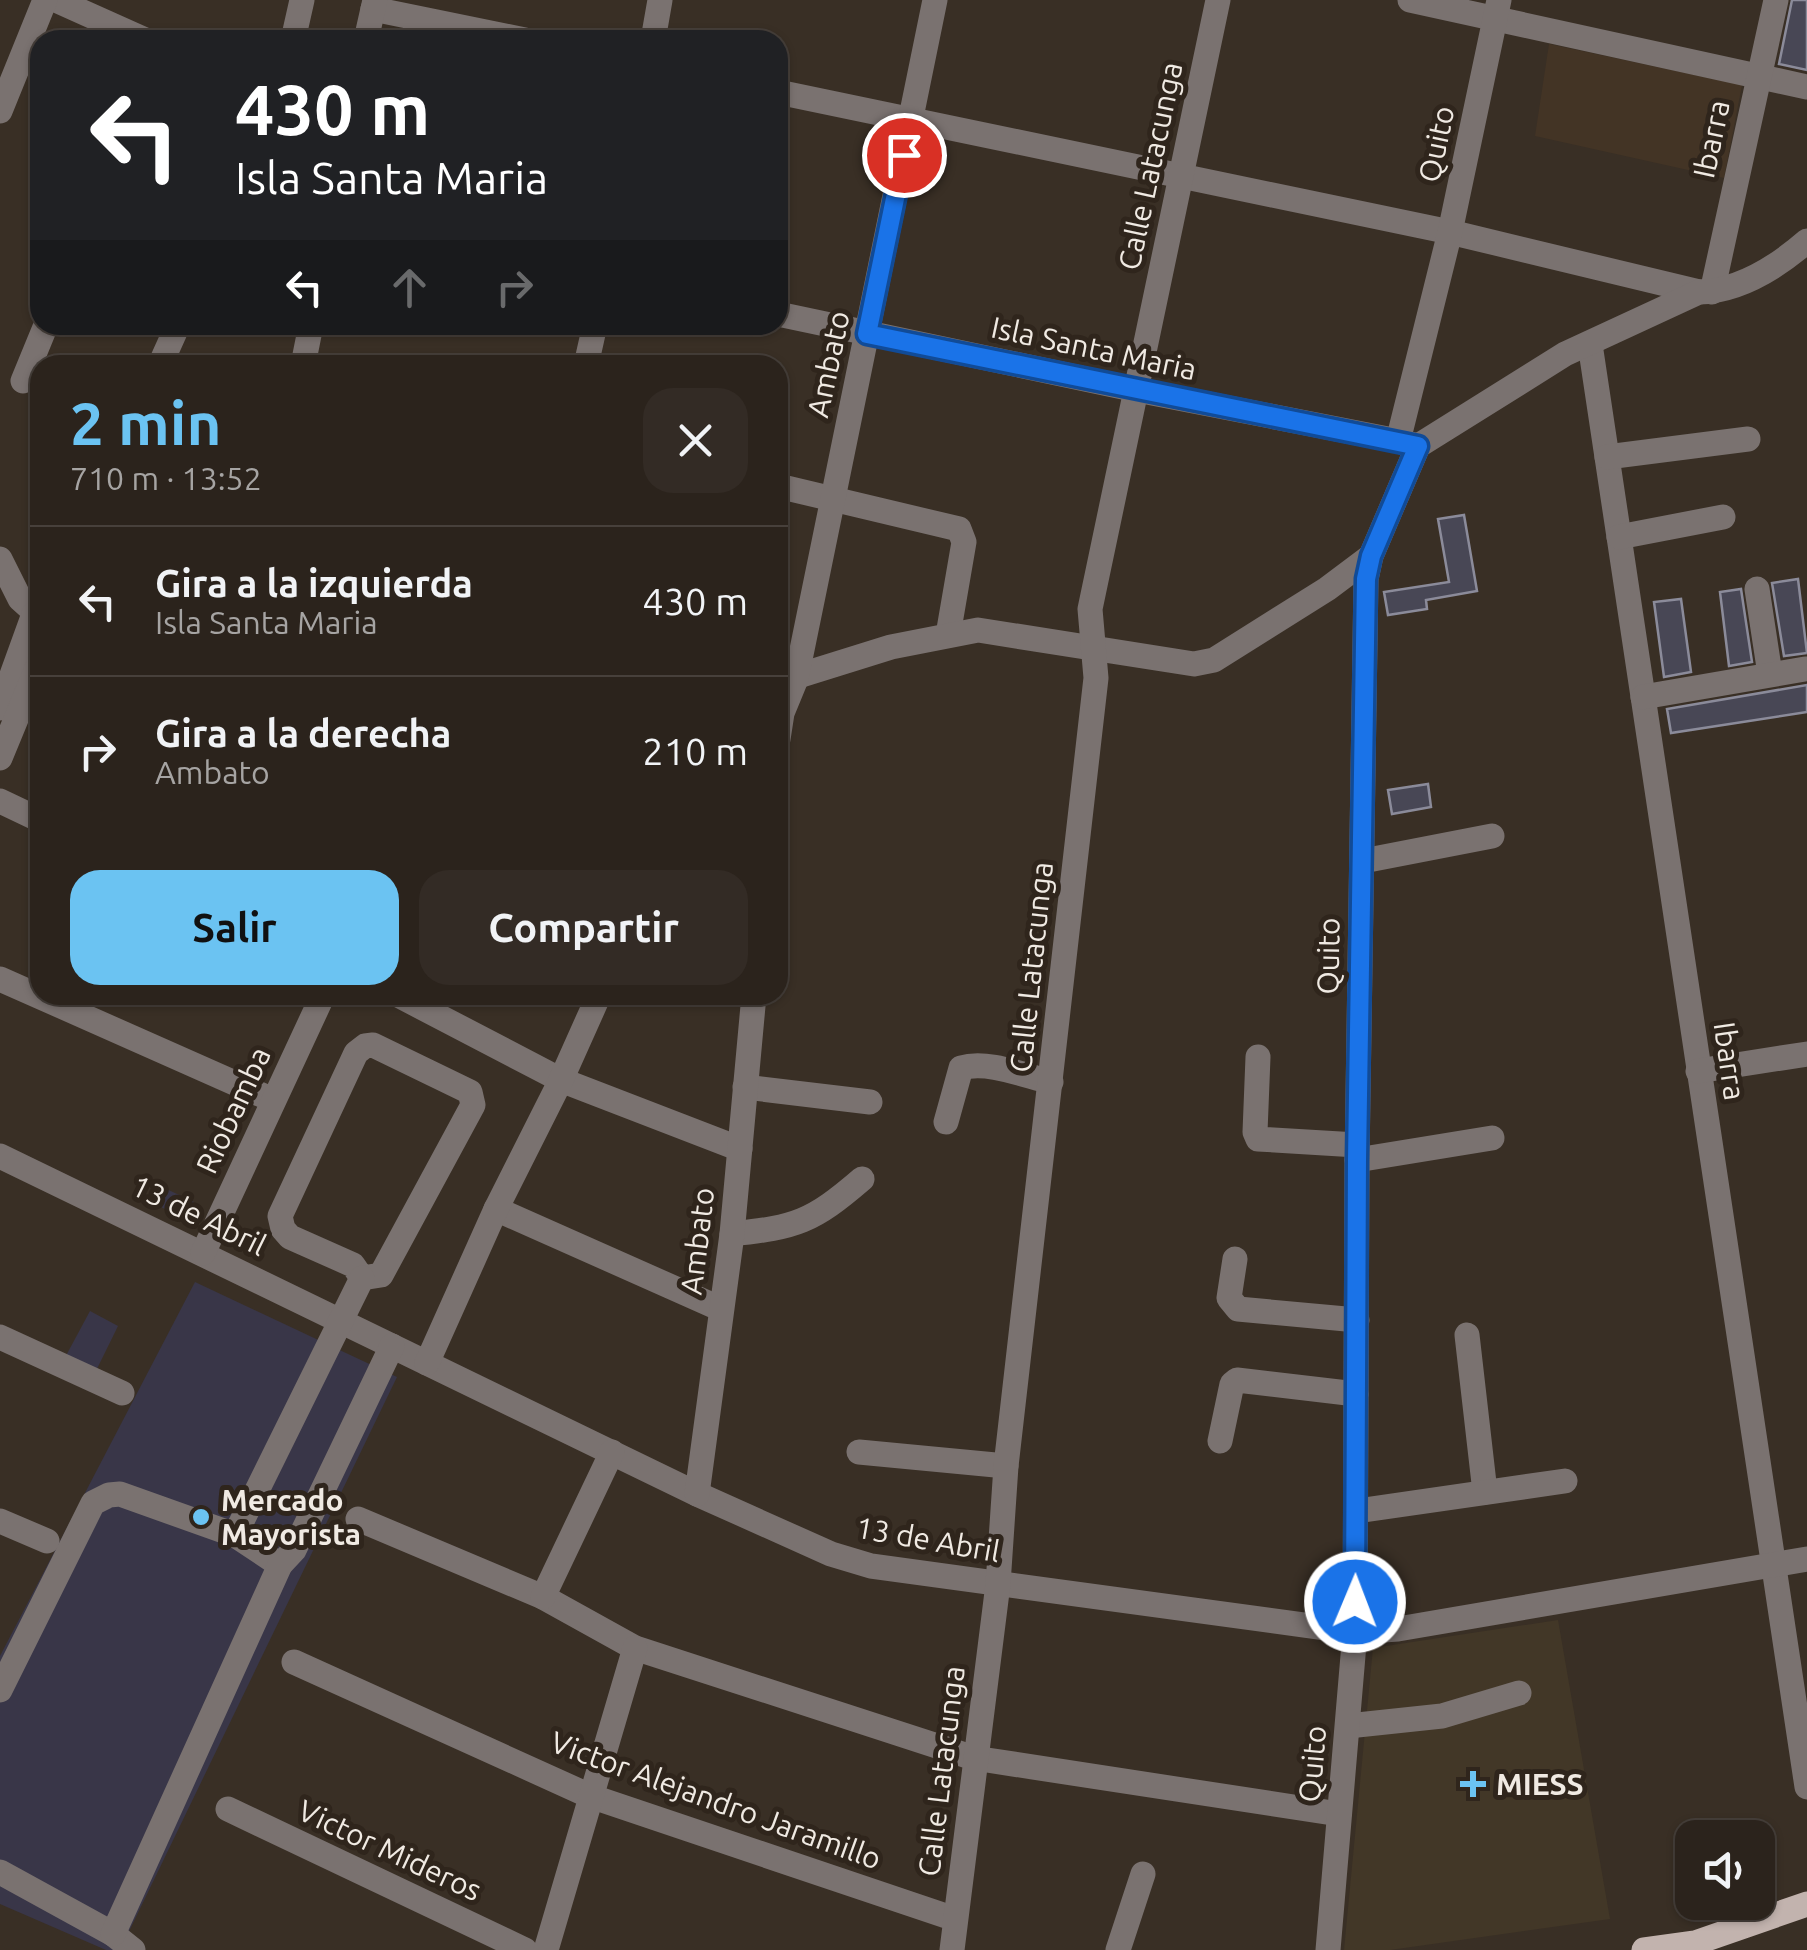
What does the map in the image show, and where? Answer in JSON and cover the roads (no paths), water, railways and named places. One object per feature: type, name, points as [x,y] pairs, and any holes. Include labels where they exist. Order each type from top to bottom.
[{"type":"main road","points":[[1644,1950],[1694,1943],[1807,1904]]},
{"type":"main road","points":[[1716,1950],[1807,1917]]},
{"type":"street","points":[[33,30],[45,0]]},
{"type":"street","points":[[56,0],[123,30]]},
{"type":"street","points":[[294,30],[302,0]]},
{"type":"street","points":[[654,30],[660,0]]},
{"type":"street","name":"Ambato","points":[[788,677],[832,498],[935,0]]},
{"type":"street","name":"Calle Latacunga","points":[[952,1950],[998,1584],[1006,1466],[1096,678],[1090,609],[1218,0]]},
{"type":"street","points":[[1410,0],[1498,9],[1757,78],[1807,87]]},
{"type":"street","name":"Ibarra","points":[[1706,292],[1776,0]]},
{"type":"street","points":[[368,30],[374,5],[482,30]]},
{"type":"street","name":"Quito","points":[[1328,1950],[1355,1632],[1357,1152],[1366,579],[1408,444],[1498,9]]},
{"type":"street","points":[[0,112],[30,37]]},
{"type":"street","points":[[788,94],[1450,232],[1706,292]]},
{"type":"street","points":[[1408,444],[1565,354],[1706,292],[1760,275],[1807,241]]},
{"type":"street","name":"Isla Santa Maria","points":[[788,316],[1408,444]]},
{"type":"street","name":"Ibarra","points":[[1590,344],[1807,1787]]},
{"type":"street","points":[[23,381],[30,364]]},
{"type":"street","points":[[1607,457],[1748,438]]},
{"type":"street","points":[[788,488],[959,529],[964,542],[948,635]]},
{"type":"street","points":[[1619,537],[1724,517]]},
{"type":"street","points":[[788,681],[890,647],[978,630],[1194,664],[1214,660],[1327,589],[1371,556]]},
{"type":"street","points":[[0,559],[24,606],[0,708]]},
{"type":"street","points":[[1757,589],[1770,674]]},
{"type":"street","points":[[1643,697],[1805,669]]},
{"type":"street","points":[[0,758],[30,685]]},
{"type":"street","points":[[0,801],[30,815]]},
{"type":"street","points":[[1363,861],[1492,836]]},
{"type":"street","points":[[0,979],[30,992]]},
{"type":"street","points":[[59,1005],[273,1100]]},
{"type":"street","name":"Riobamba","points":[[203,1253],[318,1005]]},
{"type":"street","points":[[417,1005],[561,1080],[740,1149]]},
{"type":"street","points":[[428,1363],[496,1209],[595,1005]]},
{"type":"street","name":"Ambato","points":[[697,1494],[732,1234],[753,1005]]},
{"type":"street","points":[[373,1045],[470,1092],[473,1105],[381,1275],[362,1278],[353,1265],[290,1237],[280,1216],[356,1053],[373,1045]]},
{"type":"street","points":[[1698,1070],[1807,1054]]},
{"type":"street","points":[[1258,1057],[1258,1139],[1357,1152],[1492,1138]]},
{"type":"street","points":[[946,1122],[962,1068],[994,1068],[1051,1082]]},
{"type":"street","points":[[745,1087],[870,1102]]},
{"type":"street","name":"13 de Abril","points":[[0,1156],[697,1494],[831,1554],[871,1566],[1355,1632],[1398,1629],[1807,1559]]},
{"type":"street","points":[[732,1234],[784,1228],[824,1212],[862,1179]]},
{"type":"street","points":[[496,1209],[721,1310]]},
{"type":"street","points":[[1236,1259],[1230,1298],[1238,1309],[1357,1320]]},
{"type":"street","points":[[236,1535],[362,1278]]},
{"type":"street","points":[[1467,1335],[1485,1492]]},
{"type":"street","points":[[0,1338],[122,1393]]},
{"type":"street","points":[[0,1872],[123,1942],[280,1566],[294,1550],[392,1346]]},
{"type":"street","points":[[1220,1441],[1232,1384],[1237,1380],[1356,1394]]},
{"type":"street","points":[[543,1596],[612,1452]]},
{"type":"street","points":[[859,1452],[1006,1466]]},
{"type":"street","points":[[1356,1511],[1565,1481]]},
{"type":"street","points":[[0,1690],[93,1504],[101,1498],[120,1494],[236,1535],[280,1566]]},
{"type":"street","points":[[0,1520],[47,1541]]},
{"type":"street","points":[[358,1520],[543,1596],[635,1648],[974,1758],[1340,1814]]},
{"type":"street","points":[[546,1950],[635,1648]]},
{"type":"street","name":"Victor Alejandro Jaramillo","points":[[294,1662],[590,1796],[955,1919]]},
{"type":"street","points":[[1348,1726],[1442,1716],[1519,1693]]},
{"type":"street","name":"Victor Mideros","points":[[228,1809],[525,1950]]},
{"type":"street","points":[[1118,1950],[1143,1874]]},
{"type":"place","name":"Mercado Mayorista","points":[[201,1517]]},
{"type":"place","name":"MIESS","points":[[1473,1784]]}]
